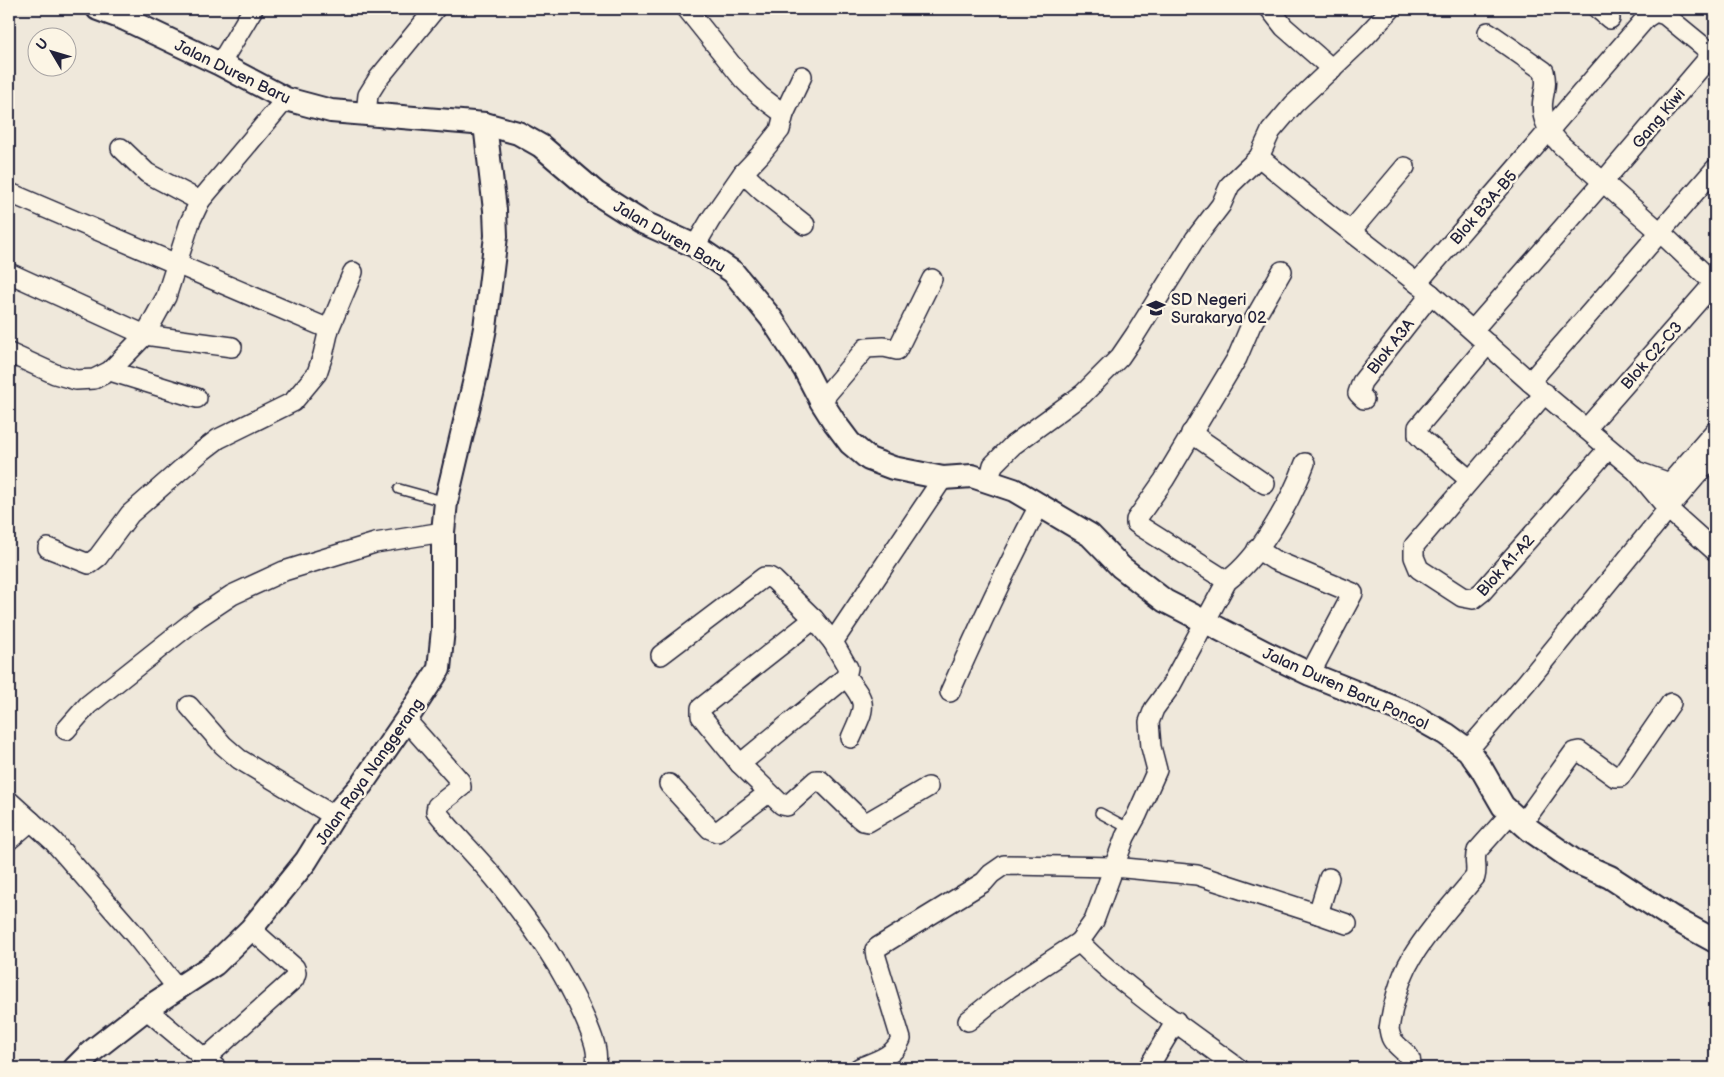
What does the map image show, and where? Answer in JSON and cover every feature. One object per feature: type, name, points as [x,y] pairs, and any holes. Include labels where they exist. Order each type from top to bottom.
[{"type":"street","name":"Jalan Duren Baru","points":[[98,9],[128,14],[286,98],[331,111],[485,124],[518,133],[541,146],[596,193],[640,222],[695,246],[733,272],[771,318],[805,370],[821,401],[850,443],[869,459],[893,468],[943,478],[972,476],[1014,490],[1090,535],[1121,567],[1165,601],[1204,622]]},
{"type":"street","points":[[220,64],[254,9]]},
{"type":"street","points":[[366,114],[368,95],[378,79],[435,9]]},
{"type":"street","points":[[686,9],[743,79],[760,96],[784,114]]},
{"type":"street","points":[[1270,9],[1284,27],[1332,69]]},
{"type":"street","points":[[989,481],[993,465],[1013,445],[1083,394],[1120,357],[1195,238],[1221,205],[1230,185],[1259,158],[1271,131],[1294,104],[1332,69],[1391,9]]},
{"type":"street","name":"Blok B3A-B5","points":[[1424,289],[1549,131],[1646,18],[1655,12],[1665,15],[1714,55]]},
{"type":"street","points":[[1488,32],[1544,71],[1547,84],[1542,116],[1549,131],[1561,145],[1715,283]]},
{"type":"street","name":"Gang Kiwi","points":[[1473,330],[1714,55]]},
{"type":"street","points":[[695,246],[710,220],[743,173],[760,156],[780,130],[784,114],[802,76]]},
{"type":"street","points":[[9,353],[54,374],[76,380],[94,379],[110,371],[145,335],[166,296],[196,210],[286,98]]},
{"type":"street","name":"Jalan Raya Nanggerang","points":[[75,1068],[91,1052],[146,1009],[215,964],[251,929],[306,861],[334,816],[362,784],[439,669],[443,629],[442,532],[446,502],[485,328],[496,236],[495,210],[485,124]]},
{"type":"street","points":[[121,148],[147,173],[181,193],[196,210]]},
{"type":"street","points":[[1259,158],[1473,330],[1530,382],[1636,471],[1668,508],[1715,551]]},
{"type":"street","points":[[1351,231],[1405,167]]},
{"type":"street","points":[[1530,382],[1715,169]]},
{"type":"street","points":[[743,173],[762,192],[805,225]]},
{"type":"street","points":[[10,192],[329,328]]},
{"type":"street","points":[[1227,581],[1136,523],[1138,516],[1164,480],[1237,358],[1251,325],[1282,271]]},
{"type":"street","points":[[48,548],[89,564],[98,557],[130,514],[201,452],[218,439],[293,402],[317,373],[329,328],[353,272]]},
{"type":"street","points":[[9,273],[145,335],[232,347]]},
{"type":"street","points":[[821,401],[866,348],[884,347],[897,350],[932,279]]},
{"type":"street","name":"Blok C2-C3","points":[[1586,429],[1715,283]]},
{"type":"street","name":"Blok A3A","points":[[1364,399],[1358,393],[1362,382],[1424,289]]},
{"type":"street","points":[[1470,480],[1418,435],[1418,427],[1488,344]]},
{"type":"street","points":[[110,371],[197,398]]},
{"type":"street","name":"Blok A1-A2","points":[[1545,393],[1414,546],[1414,557],[1419,569],[1462,597],[1473,600],[1608,449]]},
{"type":"street","points":[[1668,508],[1670,483],[1715,431]]},
{"type":"street","points":[[1191,433],[1265,484]]},
{"type":"street","points":[[1468,750],[1526,683],[1668,508],[1715,454]]},
{"type":"street","points":[[968,1021],[1009,988],[1079,942],[1094,921],[1114,867],[1130,829],[1149,792],[1157,770],[1151,747],[1148,722],[1170,687],[1227,581],[1240,571],[1287,505],[1305,463]]},
{"type":"street","points":[[1636,471],[1670,483]]},
{"type":"street","points":[[833,642],[943,478]]},
{"type":"street","points":[[950,692],[979,625],[1040,504]]},
{"type":"street","points":[[66,730],[88,704],[186,627],[232,595],[284,571],[375,543],[442,532]]},
{"type":"street","points":[[1257,549],[1274,560],[1354,593],[1310,674]]},
{"type":"street","points":[[661,655],[764,577],[774,580],[814,619],[833,642],[848,668],[846,677],[740,764]]},
{"type":"street","points":[[814,619],[702,708],[701,716],[740,764],[779,804],[787,806],[816,780],[820,780],[863,821],[868,822],[928,787]]},
{"type":"street","name":"Jalan Duren Baru Poncol","points":[[1204,622],[1310,674],[1412,715],[1446,734],[1468,750],[1504,806],[1516,818],[1576,862],[1610,877],[1673,918],[1715,941]]},
{"type":"street","points":[[846,677],[863,701],[862,714],[851,738]]},
{"type":"street","points":[[1410,1068],[1410,1057],[1390,1036],[1388,1029],[1390,1019],[1410,960],[1475,876],[1477,871],[1475,858],[1477,851],[1516,818],[1574,752],[1579,751],[1615,777],[1620,777],[1672,703]]},
{"type":"street","points":[[189,706],[223,745],[239,759],[334,816]]},
{"type":"street","points":[[406,720],[460,781],[461,786],[458,791],[437,806],[436,810],[501,885],[564,976],[579,1004],[592,1036],[598,1058],[595,1068]]},
{"type":"street","points":[[669,784],[710,829],[718,832],[768,793]]},
{"type":"street","points":[[9,801],[53,841],[80,871],[178,989]]},
{"type":"street","points":[[9,840],[31,821]]},
{"type":"street","points":[[859,1068],[898,1049],[901,1039],[875,950],[880,945],[984,882],[991,874],[1004,865],[1114,867],[1197,875],[1347,924]]},
{"type":"street","points":[[1318,914],[1330,878]]},
{"type":"street","points":[[146,1009],[211,1064],[294,979],[296,973],[295,968],[251,929]]},
{"type":"street","points":[[1079,942],[1131,989],[1238,1068]]},
{"type":"street","points":[[1148,1068],[1176,1021]]},
{"type":"lane","points":[[398,489],[446,502]]},
{"type":"lane","points":[[1100,813],[1130,829]]},
{"type":"place","name":"SD Negeri Surakarya 02","points":[[1156,308]]}]
